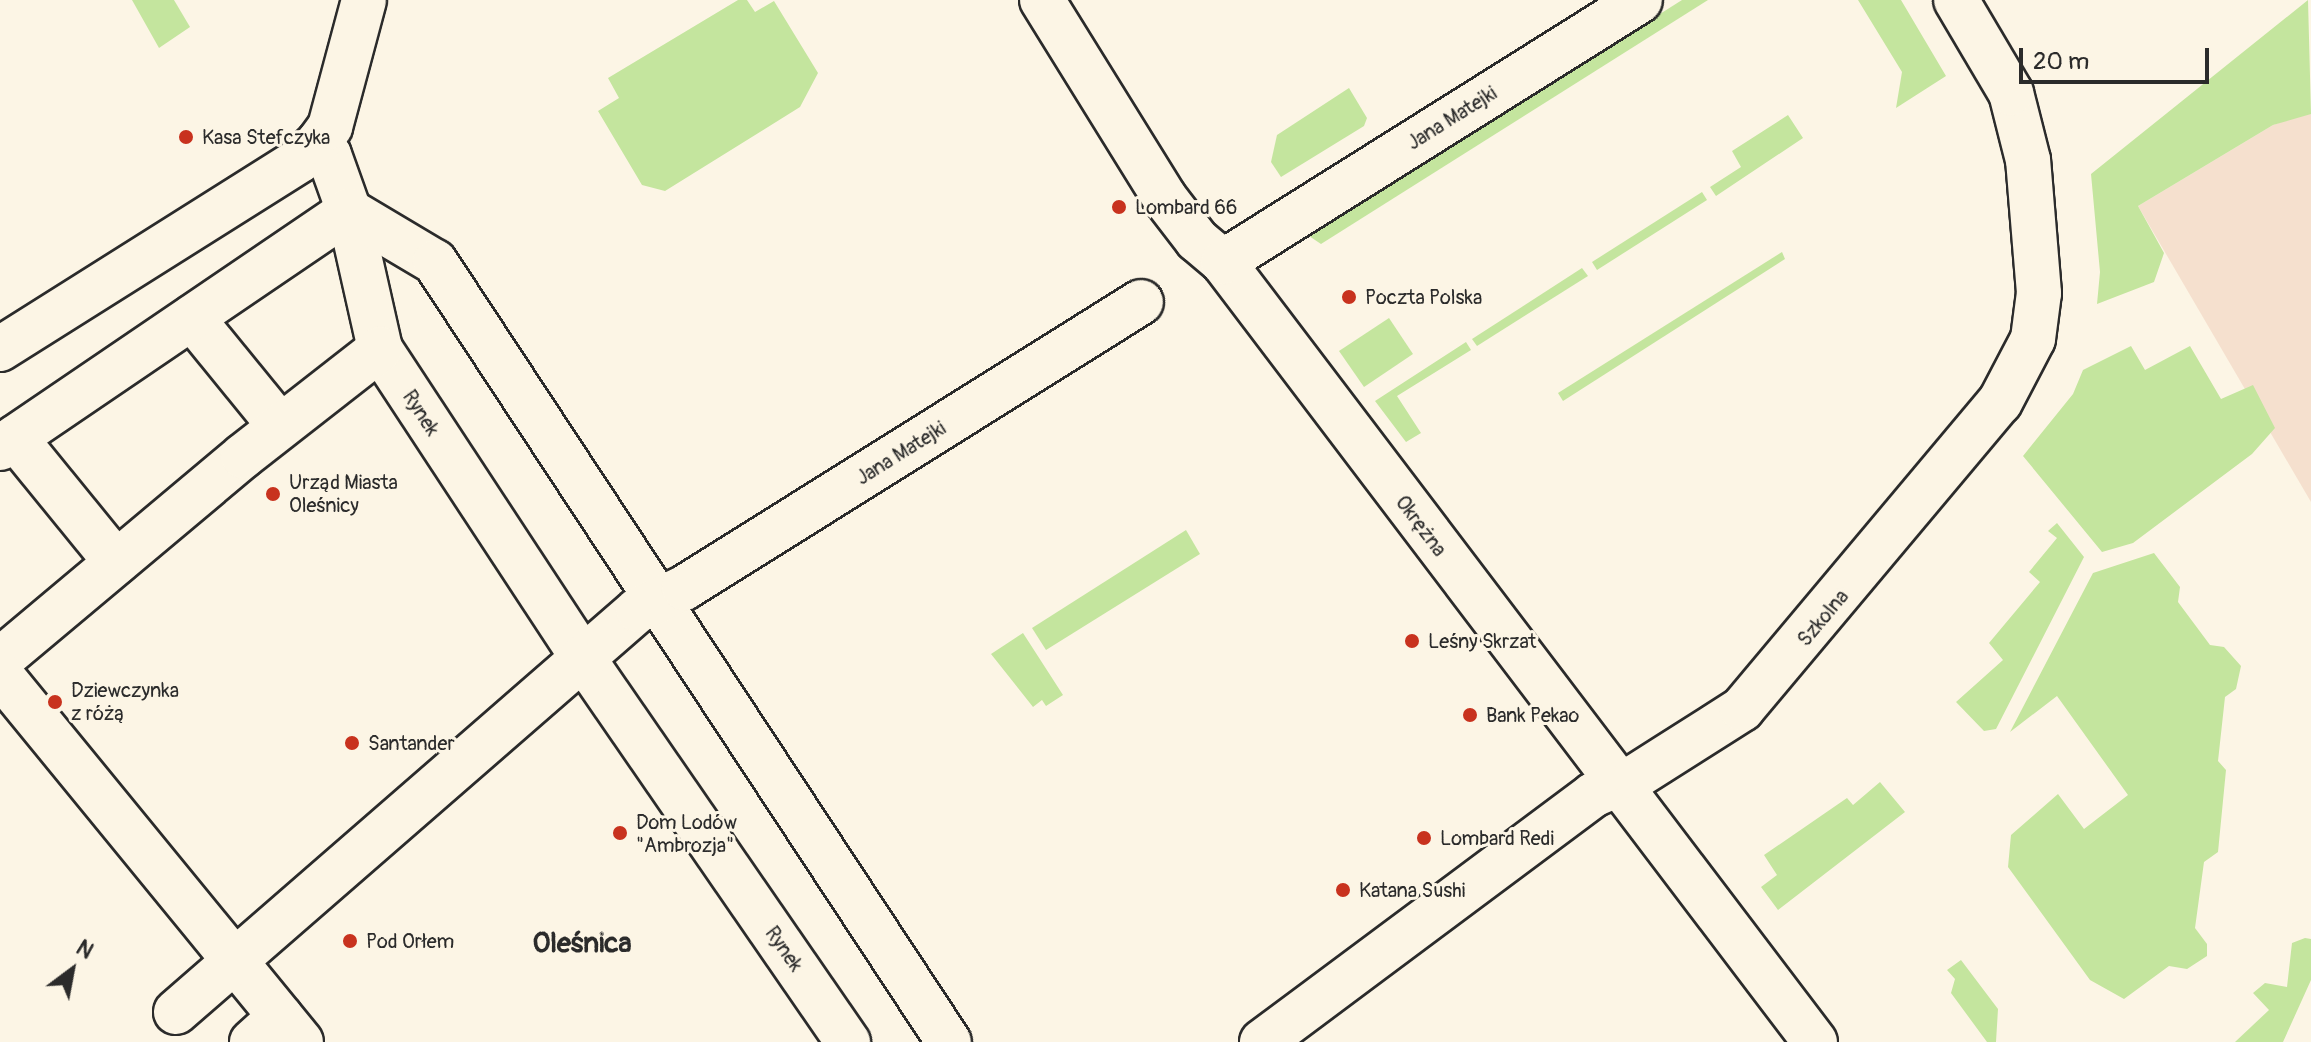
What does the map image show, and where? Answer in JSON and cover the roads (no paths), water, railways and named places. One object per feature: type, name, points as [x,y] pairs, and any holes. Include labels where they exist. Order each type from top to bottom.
[{"type":"street","points":[[0,349],[300,160],[319,142],[330,127],[364,0]]},
{"type":"street","points":[[377,0],[391,0]]},
{"type":"street","name":"Okrężna","points":[[1042,0],[1164,197],[1197,240],[1223,262],[1616,785],[1815,1042]]},
{"type":"street","name":"Jana Matejki","points":[[1223,262],[1640,0]]},
{"type":"street","name":"Szkolna","points":[[1262,1042],[1593,795],[1616,785],[1752,699],[2000,402],[2033,339],[2039,293],[2028,160],[2011,93],[1956,0]]},
{"type":"street","name":"Rynek","points":[[319,142],[329,155],[349,211],[380,349],[583,658],[848,1042]]},
{"type":"street","points":[[116,562],[8,443],[349,211],[435,262],[949,1042]]},
{"type":"street","name":"Jana Matejki","points":[[659,600],[1141,302]]},
{"type":"street","points":[[192,318],[280,426]]},
{"type":"street","points":[[0,660],[280,426],[380,349]]},
{"type":"street","points":[[176,1012],[638,610],[659,600]]},
{"type":"street","points":[[0,674],[234,960],[277,1034]]},
{"type":"place","name":"Kasa Stefczyka","points":[[186,137]]},
{"type":"place","name":"Lombard 66","points":[[1119,207]]},
{"type":"place","name":"Poczta Polska","points":[[1349,297]]},
{"type":"place","name":"Urząd Miasta Oleśnicy","points":[[273,494]]},
{"type":"place","name":"Leśny Skrzat","points":[[1412,641]]},
{"type":"place","name":"Dziewczynka z różą","points":[[55,702]]},
{"type":"place","name":"Bank Pekao","points":[[1470,715]]},
{"type":"place","name":"Santander","points":[[352,743]]},
{"type":"place","name":"Dom Lodów \"Ambrozja\"","points":[[620,833]]},
{"type":"place","name":"Lombard Redi","points":[[1424,838]]},
{"type":"place","name":"Katana Sushi","points":[[1343,890]]},
{"type":"place","name":"Pod Orłem","points":[[350,941]]},
{"type":"district","name":"Oleśnica","points":[[582,944]]}]
